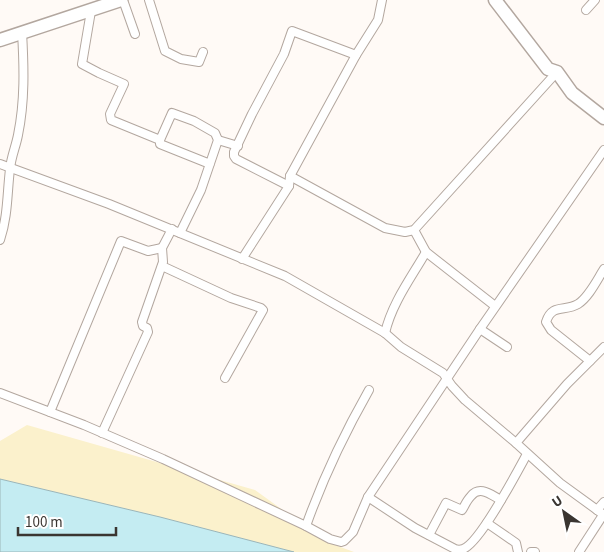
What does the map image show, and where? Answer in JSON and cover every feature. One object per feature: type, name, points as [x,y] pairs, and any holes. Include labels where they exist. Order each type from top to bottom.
[{"type":"main road","points":[[0,33],[102,0]]},
{"type":"main road","points":[[0,40],[122,0]]},
{"type":"main road","points":[[495,0],[540,61],[548,69],[557,72],[572,93],[604,118]]},
{"type":"main road","points":[[504,0],[551,62],[588,96],[604,107]]},
{"type":"street","points":[[122,0],[135,34]]},
{"type":"street","points":[[149,0],[165,51],[181,59],[199,62],[204,52]]},
{"type":"street","points":[[242,259],[288,186],[290,176],[356,55],[378,20],[382,0]]},
{"type":"street","points":[[586,10],[595,0]]},
{"type":"street","points":[[91,11],[82,64],[124,84],[110,114],[111,120],[160,140]]},
{"type":"street","points":[[288,186],[236,159],[234,152],[284,54],[292,31],[356,55]]},
{"type":"street","points":[[0,240],[8,204],[10,167],[18,136],[24,91],[22,32]]},
{"type":"street","points":[[290,176],[384,228],[405,232],[414,230],[557,72]]},
{"type":"street","points":[[180,233],[202,190],[218,140],[215,133],[194,121],[172,113],[160,144],[210,164]]},
{"type":"street","points":[[218,140],[238,146]]},
{"type":"street","points":[[0,393],[102,433],[306,526],[330,539],[344,541],[352,532],[368,497],[495,306],[604,150]]},
{"type":"street","points":[[0,164],[172,229],[285,276],[385,333],[401,347],[440,370],[465,400],[560,483],[602,514]]},
{"type":"street","points":[[102,433],[148,332],[142,322],[162,264],[162,248],[172,229]]},
{"type":"street","points":[[414,230],[426,252],[495,306]]},
{"type":"street","points":[[50,412],[121,241],[148,251],[162,248]]},
{"type":"street","points":[[385,333],[388,321],[400,296],[426,252]]},
{"type":"street","points":[[162,264],[231,298],[261,308],[262,310],[225,378]]},
{"type":"street","points":[[590,361],[551,330],[546,322],[550,314],[556,309],[574,306],[581,302],[604,269]]},
{"type":"street","points":[[480,329],[506,347]]},
{"type":"street","points":[[516,443],[567,384],[604,347]]},
{"type":"street","points":[[306,526],[320,486],[345,433],[369,390]]},
{"type":"street","points":[[368,497],[429,535],[455,549],[462,550],[487,523],[527,454]]},
{"type":"street","points":[[429,535],[447,503],[462,510],[471,496],[480,490],[501,500]]},
{"type":"street","points":[[579,552],[602,514],[604,502]]},
{"type":"street","points":[[487,523],[516,544],[518,552]]},
{"type":"sand","points":[[27,425],[255,490],[327,542],[354,552],[294,552],[160,517],[0,479],[0,441]]},
{"type":"water","points":[[0,479],[160,517],[294,552],[0,552]]}]
